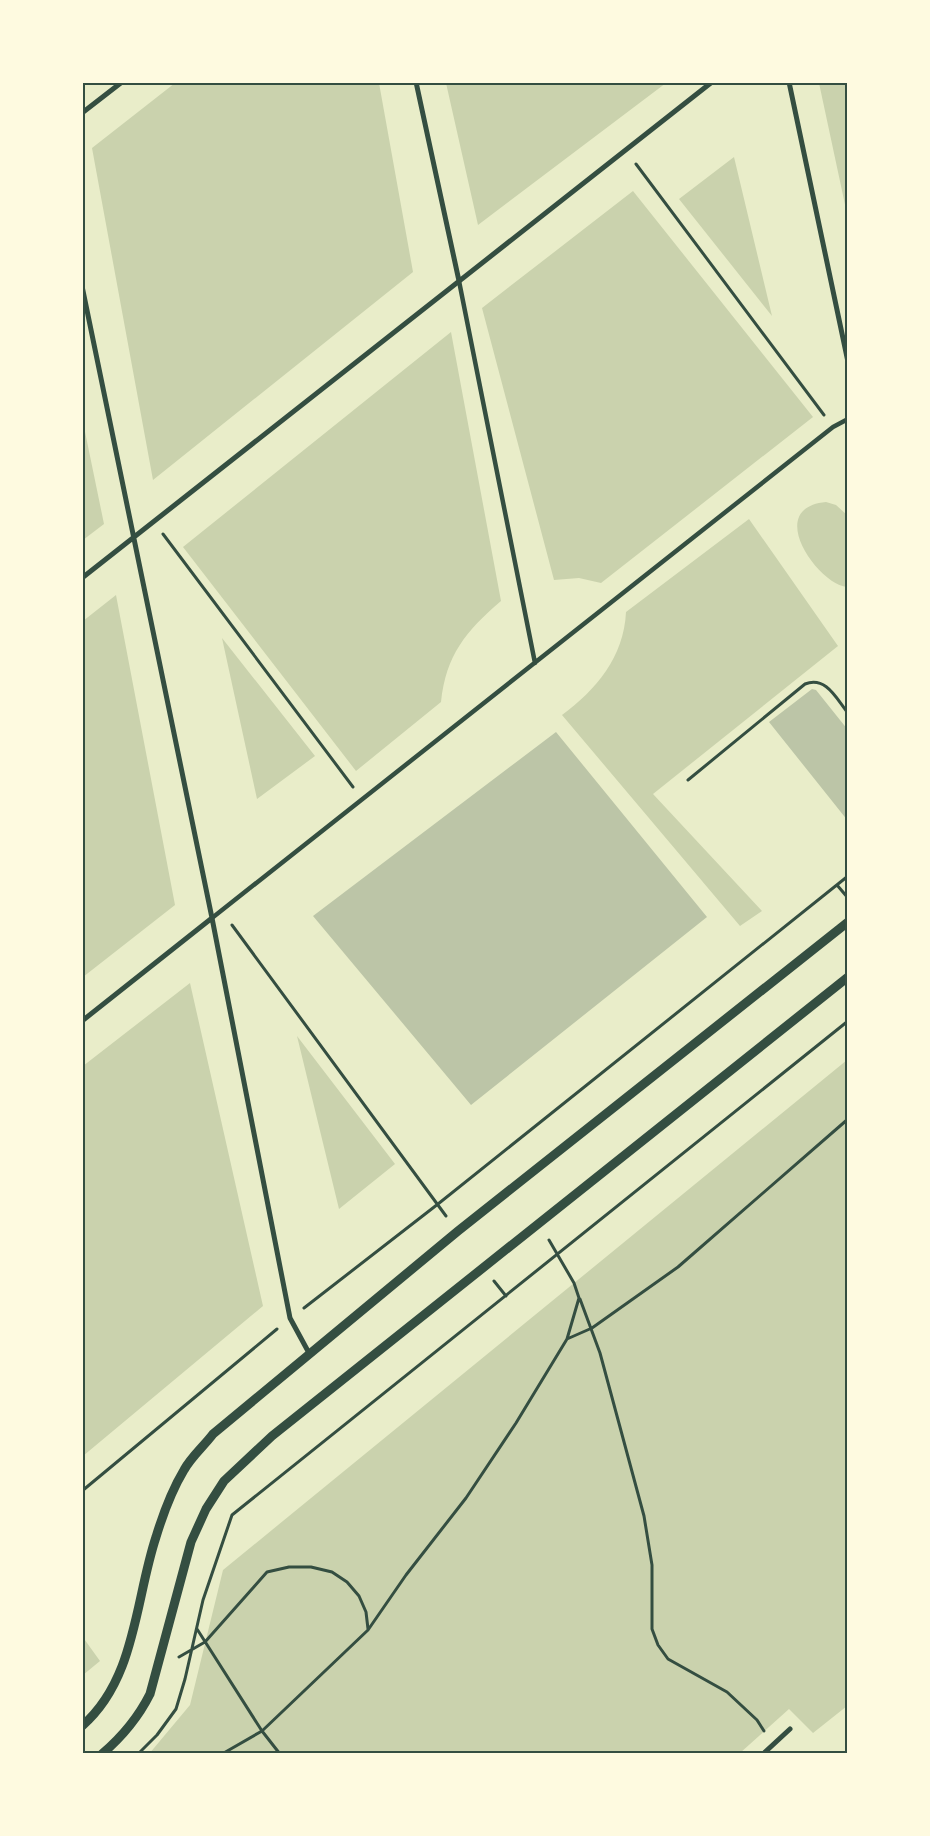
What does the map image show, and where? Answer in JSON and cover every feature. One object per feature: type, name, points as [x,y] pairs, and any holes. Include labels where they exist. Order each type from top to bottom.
[{"type":"street","points":[[82,113],[122,82]]},
{"type":"street","points":[[416,82],[459,281],[535,663]]},
{"type":"street","points":[[82,578],[712,82]]},
{"type":"street","points":[[789,82],[848,362]]},
{"type":"street","points":[[82,286],[212,918],[290,1318],[309,1353]]},
{"type":"street","points":[[82,1021],[833,427],[848,419]]},
{"type":"street","points":[[82,1726],[95,1715],[120,1676],[156,1538],[170,1499],[184,1468],[213,1434],[458,1231],[848,922]]},
{"type":"street","points":[[102,1754],[122,1737],[139,1716],[150,1694],[191,1542],[206,1509],[224,1482],[272,1436],[848,977]]},
{"type":"street","points":[[763,1754],[790,1729]]},
{"type":"path","points":[[625,149],[833,427]]},
{"type":"path","points":[[154,522],[362,799]]},
{"type":"path","points":[[688,780],[805,684],[815,681],[826,685],[848,713]]},
{"type":"path","points":[[82,1490],[290,1318],[438,1204],[848,876]]},
{"type":"path","points":[[837,885],[848,898]]},
{"type":"path","points":[[221,910],[458,1231]]},
{"type":"path","points":[[138,1754],[157,1735],[176,1710],[203,1600],[232,1515],[848,1020]]},
{"type":"path","points":[[567,1339],[592,1328],[678,1266],[848,1119]]},
{"type":"path","points":[[538,1223],[574,1283],[592,1328],[624,1436],[644,1516],[652,1565],[652,1629],[658,1645],[668,1659],[727,1692],[757,1720],[773,1744]]},
{"type":"path","points":[[484,1267],[506,1296]]},
{"type":"path","points":[[222,1754],[262,1731],[368,1630],[406,1575],[466,1498],[516,1423],[567,1339],[579,1298]]},
{"type":"path","points":[[156,1670],[205,1642],[268,1572],[289,1567],[311,1567],[325,1570],[347,1582],[359,1596],[366,1612],[368,1630]]},
{"type":"path","points":[[197,1629],[262,1731],[280,1754]]},
{"type":"green space","points":[[446,82],[666,83],[478,225]]},
{"type":"green space","points":[[175,83],[379,83],[413,272],[153,480],[92,148]]},
{"type":"green space","points":[[819,83],[847,83],[847,214]]},
{"type":"green space","points":[[734,157],[772,316],[679,199]]},
{"type":"green space","points":[[633,191],[813,417],[601,583],[579,578],[554,580],[482,308]]},
{"type":"green space","points":[[451,332],[501,601],[478,623],[460,645],[448,671],[441,702],[356,771],[183,547]]},
{"type":"green space","points":[[83,422],[104,524],[82,540]]},
{"type":"green space","points":[[826,502],[836,505],[847,515],[847,587],[835,583],[811,561],[802,546],[798,531],[799,518],[808,507]]},
{"type":"green space","points":[[749,519],[838,646],[653,794],[762,911],[740,926],[562,715],[586,695],[606,671],[620,644],[626,612]]},
{"type":"green space","points":[[116,595],[175,905],[83,977],[83,621]]},
{"type":"green space","points":[[222,638],[315,756],[257,799]]},
{"type":"green space","points":[[190,983],[263,1306],[83,1456],[83,1066]]},
{"type":"green space","points":[[297,1036],[395,1164],[339,1209]]},
{"type":"green space","points":[[847,1060],[847,1706],[813,1733],[789,1709],[740,1753],[149,1754],[190,1705],[223,1570]]},
{"type":"green space","points":[[82,1636],[100,1661],[83,1675],[82,1675]]},
{"type":"building","points":[[812,689],[816,690],[848,730],[848,821],[769,722]]},
{"type":"building","points":[[556,732],[707,917],[471,1105],[313,916]]}]
